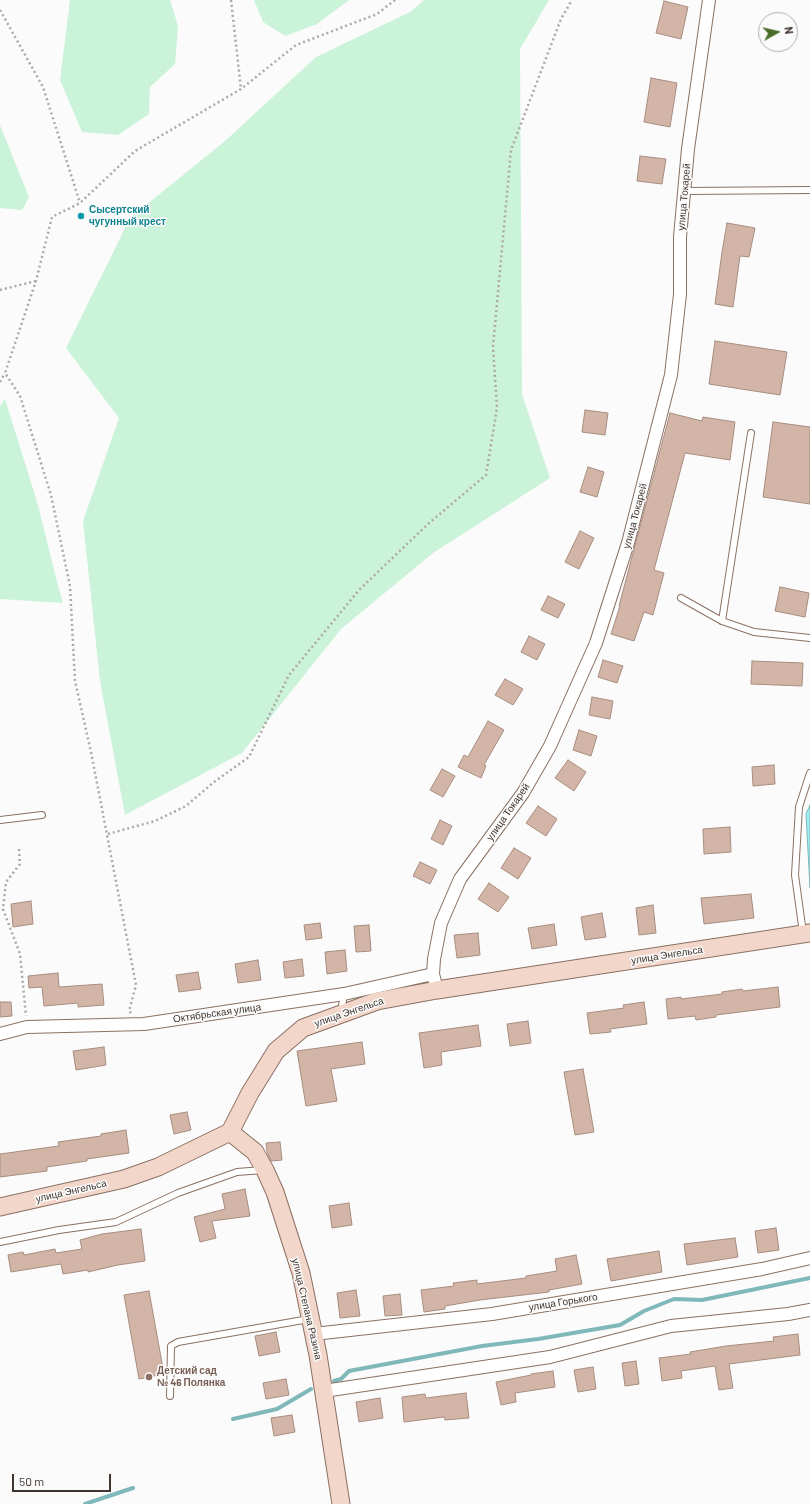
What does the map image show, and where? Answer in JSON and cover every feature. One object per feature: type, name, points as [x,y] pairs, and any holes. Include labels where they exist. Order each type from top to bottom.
[{"type":"street","name":"улица Токарей","points":[[435,982],[434,958],[441,923],[460,879],[523,792],[550,746],[596,643],[628,544],[671,375],[680,294],[680,237],[688,149],[709,0]]},
{"type":"street","name":"улица Энгельса","points":[[0,1207],[124,1179],[158,1167],[230,1132],[250,1093],[276,1051],[303,1028],[377,1001],[435,982],[807,933]]},
{"type":"street","name":"Октябрьская улица","points":[[0,1034],[27,1027],[144,1024],[435,982]]},
{"type":"street","name":"улица Степана Разина","points":[[230,1132],[255,1152],[265,1170],[275,1192],[301,1273],[324,1391],[341,1504]]},
{"type":"street","name":"улица Горького","points":[[312,1326],[492,1314],[762,1269],[810,1258]]},
{"type":"street","points":[[324,1391],[550,1357],[671,1326],[788,1314],[810,1310]]},
{"type":"lane","points":[[685,191],[810,190]]},
{"type":"lane","points":[[722,621],[751,433]]},
{"type":"lane","points":[[680,598],[722,621],[754,632],[810,638]]},
{"type":"lane","points":[[807,933],[795,875],[800,806],[810,773]]},
{"type":"lane","points":[[0,820],[42,815]]},
{"type":"lane","points":[[341,1014],[344,994]]},
{"type":"lane","points":[[0,1242],[59,1230],[116,1222],[178,1193],[236,1172],[265,1170]]},
{"type":"lane","points":[[170,1396],[170,1346],[178,1342],[312,1326]]},
{"type":"path","points":[[231,0],[241,89]]},
{"type":"path","points":[[0,382],[5,374],[36,280],[52,217],[80,203],[134,151],[241,89],[296,46],[377,14],[395,0]]},
{"type":"path","points":[[108,834],[156,821],[186,806],[214,782],[249,757],[289,674],[359,590],[428,524],[486,475],[496,408],[493,347],[511,150],[562,19],[572,0]]},
{"type":"path","points":[[0,10],[43,87],[80,203]]},
{"type":"path","points":[[0,290],[36,280]]},
{"type":"path","points":[[5,374],[20,396],[51,495],[70,586],[75,681],[92,752],[136,985],[129,1011],[144,1024]]},
{"type":"path","points":[[19,849],[20,864],[6,882],[3,909],[20,954],[27,1027]]},
{"type":"green space","points":[[70,0],[170,0],[178,26],[175,64],[150,87],[149,114],[118,135],[82,132],[60,80]]},
{"type":"green space","points":[[254,0],[349,0],[317,24],[285,36],[263,22]]},
{"type":"green space","points":[[424,0],[549,0],[520,49],[522,394],[550,478],[433,553],[341,629],[242,753],[125,815],[100,681],[83,521],[119,418],[66,348],[130,218],[225,141],[316,57],[410,12]]},
{"type":"green space","points":[[0,125],[29,197],[22,210],[0,208]]},
{"type":"green space","points":[[5,399],[38,505],[63,603],[0,599],[0,406]]},
{"type":"water","points":[[810,805],[810,888],[806,814]]},
{"type":"building","points":[[664,1],[688,7],[681,39],[656,33]]},
{"type":"building","points":[[651,78],[677,83],[670,127],[644,122]]},
{"type":"building","points":[[640,156],[666,159],[662,184],[637,181]]},
{"type":"building","points":[[727,223],[755,228],[749,257],[740,256],[733,307],[715,304]]},
{"type":"building","points":[[715,341],[787,352],[780,395],[709,384]]},
{"type":"building","points":[[585,410],[608,413],[605,435],[582,432]]},
{"type":"building","points":[[670,413],[702,421],[703,417],[735,422],[730,460],[685,453],[654,570],[664,573],[653,615],[644,612],[634,641],[611,634],[620,606]]},
{"type":"building","points":[[773,422],[810,427],[810,504],[763,497]]},
{"type":"building","points":[[588,467],[604,472],[597,497],[580,492]]},
{"type":"building","points":[[580,531],[594,538],[579,569],[565,562]]},
{"type":"building","points":[[780,587],[809,593],[805,617],[775,611]]},
{"type":"building","points":[[548,596],[565,604],[558,618],[541,610]]},
{"type":"building","points":[[529,636],[545,644],[537,660],[521,652]]},
{"type":"building","points":[[603,660],[623,666],[617,683],[598,677]]},
{"type":"building","points":[[752,661],[803,663],[802,686],[751,684]]},
{"type":"building","points":[[505,679],[523,689],[513,705],[495,695]]},
{"type":"building","points":[[592,697],[613,701],[610,719],[589,715]]},
{"type":"building","points":[[488,721],[504,730],[484,765],[486,766],[481,778],[458,767],[464,755],[468,757]]},
{"type":"building","points":[[579,730],[597,736],[591,756],[573,750]]},
{"type":"building","points":[[568,760],[586,772],[574,791],[555,778]]},
{"type":"building","points":[[774,765],[775,784],[753,786],[752,767]]},
{"type":"building","points":[[442,769],[455,776],[443,797],[430,790]]},
{"type":"building","points":[[538,806],[557,819],[546,836],[526,823]]},
{"type":"building","points":[[440,820],[452,826],[443,845],[431,839]]},
{"type":"building","points":[[730,827],[731,852],[704,854],[703,829]]},
{"type":"building","points":[[514,848],[531,858],[518,879],[501,868]]},
{"type":"building","points":[[420,862],[437,870],[430,884],[413,876]]},
{"type":"building","points":[[489,883],[509,897],[498,912],[478,899]]},
{"type":"building","points":[[751,894],[754,918],[704,924],[701,898]]},
{"type":"building","points":[[31,901],[33,924],[13,927],[11,904]]},
{"type":"building","points":[[653,905],[656,933],[639,935],[636,908]]},
{"type":"building","points":[[602,913],[606,937],[585,940],[581,917]]},
{"type":"building","points":[[320,923],[322,938],[306,940],[304,925]]},
{"type":"building","points":[[554,924],[557,945],[532,949],[528,928]]},
{"type":"building","points":[[369,925],[371,951],[356,952],[354,926]]},
{"type":"building","points":[[478,933],[480,955],[457,958],[454,935]]},
{"type":"building","points":[[345,950],[347,971],[327,974],[325,952]]},
{"type":"building","points":[[302,959],[304,976],[285,978],[283,962]]},
{"type":"building","points":[[258,960],[261,980],[238,983],[235,964]]},
{"type":"building","points":[[198,972],[201,989],[179,992],[176,975]]},
{"type":"building","points":[[58,973],[59,987],[102,984],[104,1005],[78,1007],[78,1003],[44,1006],[42,987],[29,988],[28,976]]},
{"type":"building","points":[[778,987],[780,1007],[716,1015],[716,1017],[696,1020],[695,1016],[668,1019],[666,999],[681,997],[681,999],[722,994],[722,992],[742,989],[743,991]]},
{"type":"building","points":[[0,1002],[11,1002],[12,1016],[0,1017]]},
{"type":"building","points":[[644,1002],[647,1024],[610,1029],[611,1032],[590,1034],[587,1013],[624,1008],[623,1005]]},
{"type":"building","points":[[528,1021],[531,1043],[510,1046],[507,1024]]},
{"type":"building","points":[[478,1025],[481,1046],[441,1052],[442,1065],[424,1068],[419,1033]]},
{"type":"building","points":[[362,1042],[365,1064],[331,1069],[337,1101],[306,1106],[297,1051]]},
{"type":"building","points":[[104,1047],[106,1065],[76,1070],[73,1051]]},
{"type":"building","points":[[583,1069],[594,1132],[575,1135],[564,1072]]},
{"type":"building","points":[[187,1112],[191,1130],[174,1134],[170,1115]]},
{"type":"building","points":[[126,1130],[129,1153],[47,1167],[47,1171],[0,1177],[0,1154],[59,1146],[58,1142],[101,1136],[101,1134]]},
{"type":"building","points":[[280,1142],[282,1160],[271,1161],[267,1152],[266,1143]]},
{"type":"building","points":[[245,1189],[250,1216],[212,1221],[216,1238],[200,1242],[194,1217],[225,1209],[222,1194]]},
{"type":"building","points":[[349,1203],[352,1225],[332,1228],[329,1206]]},
{"type":"building","points":[[776,1228],[779,1250],[758,1253],[755,1231]]},
{"type":"building","points":[[141,1229],[145,1261],[88,1272],[88,1270],[63,1274],[61,1264],[11,1272],[8,1255],[23,1252],[24,1255],[55,1249],[56,1253],[82,1249],[80,1240],[102,1234]]},
{"type":"building","points":[[735,1238],[738,1257],[687,1265],[684,1244]]},
{"type":"building","points":[[659,1251],[662,1272],[611,1281],[607,1259]]},
{"type":"building","points":[[576,1255],[582,1284],[549,1290],[549,1292],[480,1300],[445,1306],[445,1309],[424,1312],[421,1290],[454,1286],[453,1283],[477,1280],[477,1284],[526,1278],[526,1276],[557,1271],[555,1259]]},
{"type":"building","points":[[356,1290],[360,1316],[340,1318],[337,1293]]},
{"type":"building","points":[[149,1291],[164,1374],[139,1379],[124,1295]]},
{"type":"building","points":[[400,1294],[402,1315],[385,1316],[383,1296]]},
{"type":"building","points":[[276,1332],[280,1352],[259,1356],[255,1336]]},
{"type":"building","points":[[798,1334],[800,1355],[729,1364],[733,1388],[719,1390],[715,1366],[681,1371],[682,1378],[662,1381],[659,1358],[691,1354],[690,1352],[726,1346],[774,1341],[773,1337]]},
{"type":"building","points":[[636,1361],[639,1384],[625,1386],[622,1363]]},
{"type":"building","points":[[593,1367],[596,1389],[578,1392],[574,1370]]},
{"type":"building","points":[[553,1371],[555,1387],[515,1393],[516,1402],[501,1405],[496,1382],[531,1374]]},
{"type":"building","points":[[286,1379],[289,1395],[266,1399],[263,1383]]},
{"type":"building","points":[[466,1393],[469,1418],[445,1420],[444,1417],[404,1422],[402,1397],[425,1394],[426,1398]]},
{"type":"building","points":[[380,1398],[383,1418],[359,1422],[356,1402]]},
{"type":"building","points":[[292,1415],[295,1432],[274,1436],[271,1418]]},
{"type":"waterway","points":[[334,1381],[341,1379],[349,1371],[482,1346],[538,1339],[620,1325],[644,1311],[674,1299],[702,1300],[810,1278]]},
{"type":"waterway","points":[[233,1419],[277,1409],[311,1389]]},
{"type":"waterway","points":[[85,1504],[133,1488]]},
{"type":"place","name":"Сысертский чугунный крест","points":[[81,216]]},
{"type":"place","name":"Детский сад № 46 Полянка","points":[[149,1377]]}]
